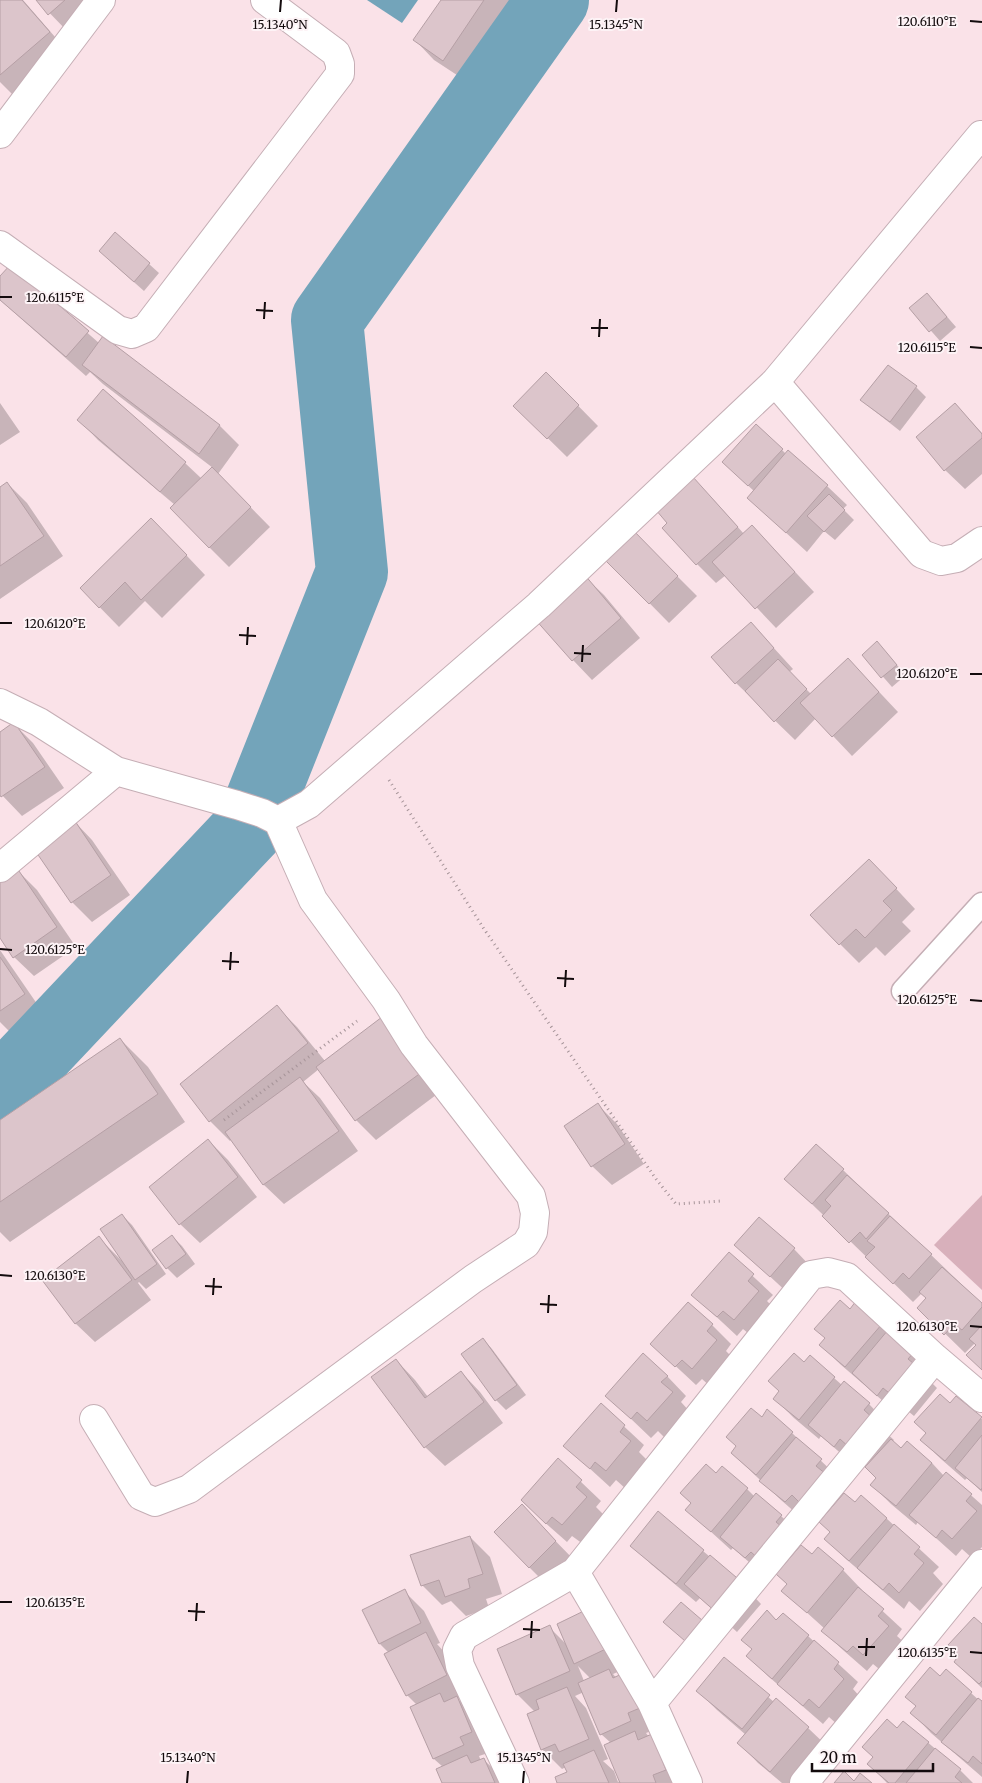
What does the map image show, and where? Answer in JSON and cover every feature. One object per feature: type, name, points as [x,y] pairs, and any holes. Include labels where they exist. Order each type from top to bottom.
[{"type":"street","points":[[0,134],[101,0]]},
{"type":"street","points":[[0,245],[118,330],[132,334],[146,328],[340,74],[340,64],[336,53],[265,0]]},
{"type":"street","points":[[0,703],[39,722],[116,770],[259,813],[309,804],[539,605],[775,382],[980,135]]},
{"type":"street","points":[[775,382],[922,554],[941,561],[957,558],[982,541]]},
{"type":"street","points":[[0,868],[116,770]]},
{"type":"street","points":[[94,1419],[141,1496],[155,1502],[189,1489],[472,1279],[526,1244],[533,1232],[535,1213],[531,1196],[419,1053],[386,1000],[313,900],[259,813]]},
{"type":"street","points":[[515,1783],[460,1666],[457,1650],[464,1636],[575,1572],[811,1275],[828,1272],[847,1277],[934,1358],[982,1398]]},
{"type":"street","points":[[652,1703],[934,1358]]},
{"type":"street","points":[[804,1783],[982,1564]]},
{"type":"street","points":[[575,1572],[652,1703],[688,1783]]},
{"type":"lane","points":[[903,991],[982,904]]},
{"type":"path","points":[[371,752],[484,929],[656,1178],[676,1204],[721,1201]]},
{"type":"path","points":[[224,1120],[386,1000]]},
{"type":"shaded area","points":[[982,1195],[982,1290],[934,1245]]},
{"type":"water","points":[[367,0],[418,0],[402,23]]},
{"type":"building","points":[[0,0],[22,0],[50,32],[0,75]]},
{"type":"building","points":[[36,0],[65,0],[48,15]]},
{"type":"building","points":[[441,0],[484,0],[443,61],[413,40]]},
{"type":"building","points":[[115,232],[150,263],[134,282],[99,251]]},
{"type":"building","points":[[11,264],[89,331],[66,357],[0,300],[0,276]]},
{"type":"building","points":[[927,293],[947,317],[929,332],[909,308]]},
{"type":"building","points":[[103,336],[220,425],[199,454],[82,365]]},
{"type":"building","points":[[888,365],[917,386],[890,422],[860,400]]},
{"type":"building","points":[[546,372],[579,405],[547,439],[513,406]]},
{"type":"building","points":[[103,389],[186,462],[160,492],[77,420]]},
{"type":"building","points":[[955,403],[982,434],[982,438],[944,471],[916,437]]},
{"type":"building","points":[[756,424],[783,449],[748,486],[722,462]]},
{"type":"building","points":[[788,450],[828,485],[786,533],[747,498]]},
{"type":"building","points":[[212,467],[251,507],[209,548],[170,508]]},
{"type":"building","points":[[693,477],[738,527],[696,565],[662,528],[667,523],[656,510]]},
{"type":"building","points":[[7,482],[44,536],[0,566],[0,487]]},
{"type":"building","points":[[829,494],[845,510],[824,532],[807,516]]},
{"type":"building","points":[[151,518],[187,555],[141,600],[125,582],[99,608],[80,588]]},
{"type":"building","points":[[752,525],[795,572],[755,609],[712,562]]},
{"type":"building","points":[[631,528],[678,576],[649,604],[602,557]]},
{"type":"building","points":[[584,574],[621,618],[572,661],[534,618]]},
{"type":"building","points":[[751,622],[774,648],[735,684],[711,657]]},
{"type":"building","points":[[877,641],[897,665],[881,678],[862,655]]},
{"type":"building","points":[[848,658],[879,692],[832,737],[800,703]]},
{"type":"building","points":[[778,659],[807,689],[774,722],[745,691]]},
{"type":"building","points":[[14,722],[45,767],[1,797],[0,732]]},
{"type":"building","points":[[73,818],[111,875],[71,903],[32,846]]},
{"type":"building","points":[[869,859],[897,888],[883,901],[892,910],[865,938],[856,929],[839,945],[810,915]]},
{"type":"building","points":[[17,868],[57,927],[13,958],[0,938],[0,880]]},
{"type":"building","points":[[0,957],[25,994],[0,1011]]},
{"type":"building","points":[[277,1005],[308,1043],[209,1122],[180,1084]]},
{"type":"building","points":[[382,1017],[422,1072],[355,1121],[316,1067]]},
{"type":"building","points":[[120,1038],[158,1094],[0,1202],[0,1120]]},
{"type":"building","points":[[300,1077],[339,1131],[263,1185],[225,1132]]},
{"type":"building","points":[[598,1103],[625,1144],[591,1167],[564,1126]]},
{"type":"building","points":[[208,1139],[238,1177],[179,1225],[149,1187]]},
{"type":"building","points":[[816,1144],[844,1169],[812,1204],[784,1179]]},
{"type":"building","points":[[847,1175],[889,1213],[866,1239],[860,1232],[849,1243],[822,1216],[831,1206],[825,1200]]},
{"type":"building","points":[[122,1214],[157,1264],[135,1280],[100,1229]]},
{"type":"building","points":[[890,1216],[932,1254],[909,1279],[903,1273],[893,1284],[865,1257],[875,1247],[867,1241]]},
{"type":"building","points":[[759,1217],[795,1248],[770,1277],[734,1245]]},
{"type":"building","points":[[172,1235],[186,1254],[166,1269],[152,1250]]},
{"type":"building","points":[[99,1236],[132,1280],[75,1324],[42,1280]]},
{"type":"building","points":[[729,1252],[754,1274],[748,1281],[759,1291],[734,1320],[723,1311],[717,1317],[691,1295]]},
{"type":"building","points":[[942,1267],[982,1303],[982,1307],[962,1330],[954,1324],[944,1335],[917,1308],[926,1298],[919,1292]]},
{"type":"building","points":[[840,1300],[850,1309],[856,1301],[882,1324],[845,1367],[819,1345],[825,1338],[814,1329]]},
{"type":"building","points":[[688,1302],[713,1324],[707,1331],[717,1340],[692,1369],[682,1360],[675,1367],[650,1344]]},
{"type":"building","points":[[982,1325],[982,1370],[966,1355],[976,1345],[969,1339]]},
{"type":"building","points":[[888,1330],[914,1352],[908,1359],[919,1368],[894,1397],[883,1388],[877,1396],[852,1373]]},
{"type":"building","points":[[483,1338],[517,1385],[495,1401],[461,1354]]},
{"type":"building","points":[[643,1353],[668,1376],[661,1382],[673,1392],[647,1421],[637,1412],[631,1419],[605,1396]]},
{"type":"building","points":[[794,1353],[804,1362],[810,1355],[835,1377],[799,1420],[773,1399],[779,1391],[768,1381]]},
{"type":"building","points":[[396,1359],[425,1398],[461,1371],[484,1402],[424,1448],[371,1377]]},
{"type":"building","points":[[844,1381],[870,1403],[864,1410],[875,1420],[850,1448],[840,1439],[834,1447],[808,1425]]},
{"type":"building","points":[[940,1394],[950,1403],[956,1396],[982,1417],[945,1461],[920,1440],[926,1433],[914,1422]]},
{"type":"building","points":[[601,1403],[625,1425],[620,1432],[631,1441],[606,1471],[595,1462],[590,1469],[563,1446]]},
{"type":"building","points":[[751,1408],[762,1417],[767,1409],[793,1432],[756,1475],[731,1453],[736,1446],[726,1437]]},
{"type":"building","points":[[982,1435],[982,1488],[981,1490],[955,1468]]},
{"type":"building","points":[[796,1437],[822,1459],[816,1466],[827,1475],[801,1504],[792,1495],[785,1502],[759,1481]]},
{"type":"building","points":[[891,1439],[901,1448],[907,1441],[932,1463],[896,1506],[870,1485],[876,1478],[865,1467]]},
{"type":"building","points":[[558,1458],[582,1480],[576,1487],[587,1497],[562,1525],[552,1517],[546,1524],[521,1500]]},
{"type":"building","points":[[706,1464],[716,1473],[722,1466],[748,1488],[711,1532],[685,1510],[691,1503],[680,1493]]},
{"type":"building","points":[[946,1472],[972,1494],[966,1501],[977,1511],[952,1539],[942,1530],[936,1538],[909,1515]]},
{"type":"building","points":[[756,1493],[782,1515],[776,1522],[787,1531],[761,1561],[751,1552],[745,1558],[720,1537]]},
{"type":"building","points":[[844,1493],[855,1502],[861,1495],[887,1518],[849,1561],[824,1539],[830,1532],[819,1522]]},
{"type":"building","points":[[522,1504],[556,1541],[529,1568],[494,1532]]},
{"type":"building","points":[[658,1511],[704,1550],[676,1584],[630,1546]]},
{"type":"building","points":[[894,1524],[920,1547],[914,1554],[924,1563],[899,1593],[889,1583],[883,1590],[857,1568]]},
{"type":"building","points":[[470,1536],[483,1574],[468,1579],[470,1588],[445,1597],[439,1580],[421,1586],[410,1555]]},
{"type":"building","points":[[801,1545],[812,1554],[818,1547],[844,1569],[807,1613],[781,1591],[787,1584],[776,1574]]},
{"type":"building","points":[[710,1555],[743,1583],[717,1613],[684,1584]]},
{"type":"building","points":[[858,1587],[884,1609],[878,1616],[889,1626],[863,1655],[853,1646],[847,1652],[821,1631]]},
{"type":"building","points":[[405,1589],[421,1623],[379,1644],[362,1610]]},
{"type":"building","points":[[681,1602],[710,1627],[692,1647],[663,1622]]},
{"type":"building","points":[[592,1607],[610,1647],[574,1664],[557,1624]]},
{"type":"building","points":[[767,1610],[776,1620],[783,1613],[809,1635],[772,1679],[746,1656],[752,1649],[741,1640]]},
{"type":"building","points":[[974,1617],[982,1624],[982,1681],[979,1684],[954,1662],[959,1655],[948,1645]]},
{"type":"building","points":[[550,1625],[570,1671],[516,1695],[497,1649]]},
{"type":"building","points":[[426,1632],[447,1675],[406,1696],[384,1654]]},
{"type":"building","points":[[814,1640],[839,1662],[834,1669],[844,1679],[819,1708],[809,1699],[803,1706],[777,1684]]},
{"type":"building","points":[[724,1657],[770,1695],[742,1729],[696,1691]]},
{"type":"building","points":[[930,1667],[940,1676],[946,1669],[972,1692],[936,1735],[910,1713],[916,1706],[905,1697]]},
{"type":"building","points":[[609,1669],[613,1678],[626,1672],[640,1708],[628,1713],[631,1721],[600,1735],[578,1683]]},
{"type":"building","points":[[567,1687],[589,1739],[559,1752],[555,1744],[541,1750],[527,1714],[539,1709],[536,1700]]},
{"type":"building","points":[[440,1693],[444,1702],[457,1696],[472,1732],[460,1737],[464,1745],[433,1759],[410,1707]]},
{"type":"building","points":[[776,1698],[809,1727],[770,1772],[737,1743]]},
{"type":"building","points":[[978,1698],[982,1701],[982,1764],[973,1756],[968,1763],[941,1742]]},
{"type":"building","points":[[887,1719],[897,1728],[903,1721],[929,1742],[895,1783],[889,1783],[867,1764],[873,1757],[862,1747]]},
{"type":"building","points":[[635,1731],[638,1740],[652,1734],[666,1770],[653,1775],[656,1783],[620,1783],[604,1745]]},
{"type":"building","points":[[935,1748],[961,1769],[955,1777],[962,1783],[906,1783]]},
{"type":"building","points":[[594,1750],[609,1783],[557,1783],[555,1777],[567,1772],[563,1764]]},
{"type":"building","points":[[467,1755],[471,1763],[484,1758],[495,1783],[442,1783],[436,1769]]},
{"type":"building","points":[[844,1771],[854,1781],[860,1773],[872,1783],[834,1783]]},
{"type":"waterway","points":[[0,1092],[251,826],[352,572],[327,320],[553,0]]}]
